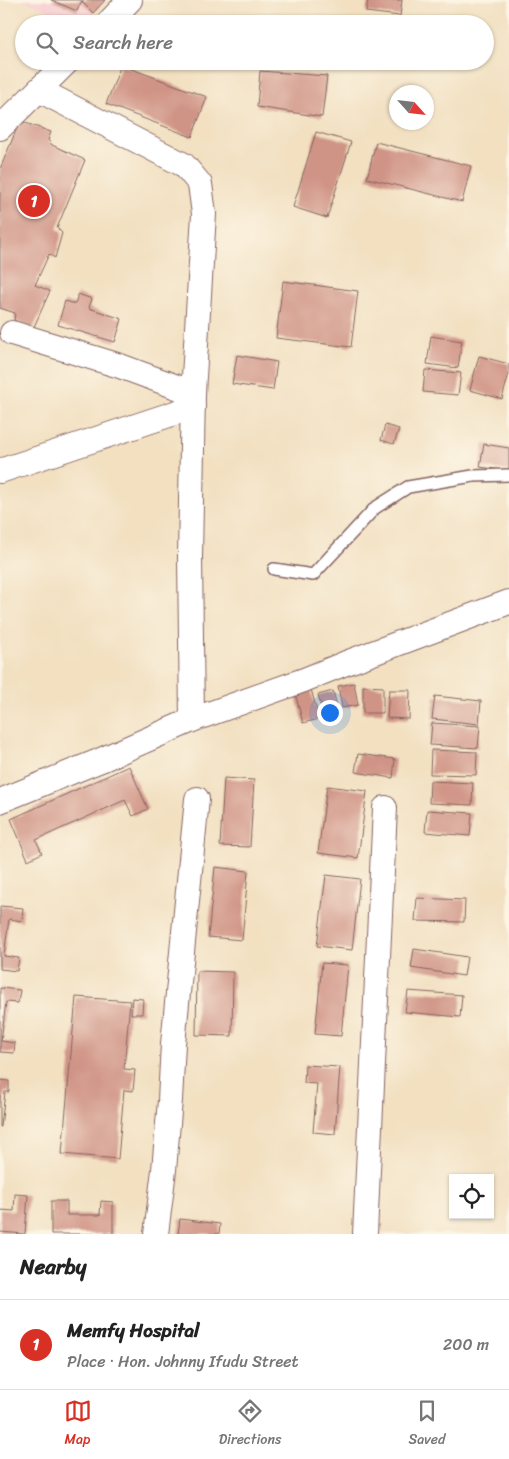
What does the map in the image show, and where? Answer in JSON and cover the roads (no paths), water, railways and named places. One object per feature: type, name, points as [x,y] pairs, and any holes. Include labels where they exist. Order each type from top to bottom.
[{"type":"street","points":[[116,15],[130,0]]},
{"type":"street","points":[[0,128],[59,70]]},
{"type":"street","points":[[39,90],[184,166],[200,184],[204,214],[193,400],[190,557],[192,720]]},
{"type":"street","points":[[12,333],[120,366],[193,400]]},
{"type":"street","points":[[0,470],[193,400]]},
{"type":"street","points":[[0,800],[101,760],[192,720],[304,680],[509,602]]},
{"type":"street","points":[[156,1234],[164,1170],[173,1044],[197,799]]},
{"type":"street","points":[[365,1234],[385,808]]},
{"type":"lane","points":[[274,569],[313,575],[375,508],[408,487],[473,476],[509,475]]},
{"type":"place","name":"Memfy Hospital","points":[[34,201]]}]
